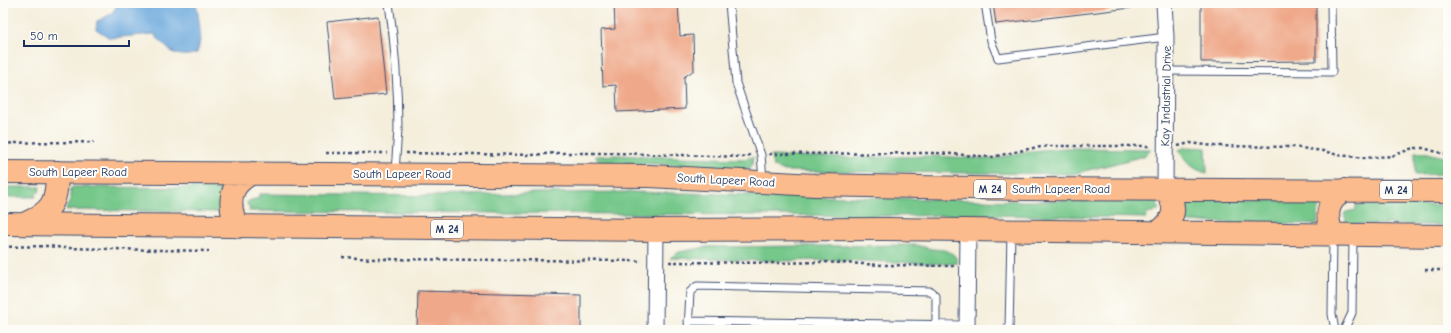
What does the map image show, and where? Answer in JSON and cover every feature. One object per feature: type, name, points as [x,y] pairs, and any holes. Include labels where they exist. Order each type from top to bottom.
[{"type":"main road","name":"South Lapeer Road","points":[[3,172],[253,173],[395,164],[815,185],[1020,189],[1448,190]]},
{"type":"main road","points":[[14,224],[44,214],[50,207],[56,196],[58,172]]},
{"type":"main road","points":[[238,227],[233,219],[231,211],[233,194],[236,186],[241,180],[253,173]]},
{"type":"main road","points":[[1158,232],[1167,226],[1171,220],[1173,212],[1173,203],[1165,190]]},
{"type":"main road","points":[[1343,235],[1330,226],[1329,210],[1331,202],[1336,195],[1344,190]]},
{"type":"main road","name":"M 24","points":[[14,224],[656,230],[968,230],[1448,236]]},
{"type":"street","name":"Kay Industrial Drive","points":[[1164,3],[1166,37],[1165,190]]},
{"type":"street","points":[[655,330],[656,230]]},
{"type":"street","points":[[967,328],[968,230]]},
{"type":"lane","points":[[389,3],[394,44],[397,91],[398,130],[395,164]]},
{"type":"lane","points":[[729,3],[736,83],[761,154],[763,182]]},
{"type":"lane","points":[[985,3],[991,42],[998,58],[1166,37]]},
{"type":"lane","points":[[1166,71],[1332,72],[1331,3]]},
{"type":"lane","points":[[1009,330],[1011,231]]},
{"type":"lane","points":[[1335,330],[1332,314],[1343,235]]},
{"type":"lane","points":[[1343,235],[1352,313],[1344,330]]},
{"type":"lane","points":[[688,330],[690,292],[696,286],[930,291],[936,296],[936,325]]},
{"type":"lane","points":[[688,321],[936,325],[967,328]]},
{"type":"path","points":[[3,144],[26,142],[94,142]]},
{"type":"path","points":[[1178,146],[1190,143],[1214,146],[1293,147],[1365,158],[1392,156],[1413,148],[1424,148],[1448,155]]},
{"type":"path","points":[[326,153],[395,164],[557,152],[743,157],[751,154],[937,153],[992,157],[1033,148],[1050,146],[1152,146]]},
{"type":"path","points":[[3,247],[49,246],[64,248],[209,251]]},
{"type":"path","points":[[342,257],[374,259],[642,261]]},
{"type":"path","points":[[668,262],[822,262],[948,267]]},
{"type":"path","points":[[1425,270],[1448,270]]},
{"type":"green space","points":[[1186,147],[1206,148],[1207,173],[1194,168],[1184,158],[1179,150]]},
{"type":"green space","points":[[1066,148],[1151,149],[1144,156],[1073,174],[785,171],[774,167],[771,156],[854,158],[932,156],[993,159],[1030,151]]},
{"type":"green space","points":[[1415,152],[1424,152],[1448,158],[1448,174],[1415,175]]},
{"type":"green space","points":[[614,155],[743,159],[753,157],[750,168],[743,170],[658,164],[603,163],[600,162],[595,156]]},
{"type":"green space","points":[[3,187],[40,187],[39,192],[36,193],[36,197],[3,197]]},
{"type":"green space","points":[[71,188],[221,188],[220,210],[219,212],[67,210],[66,209],[70,201]]},
{"type":"green space","points":[[633,192],[1023,201],[1150,200],[1159,202],[1157,204],[1159,209],[1153,213],[1147,213],[1146,218],[990,215],[885,216],[249,211],[250,208],[247,204],[248,201],[259,198],[259,194],[436,196]]},
{"type":"green space","points":[[1186,200],[1319,200],[1320,202],[1317,224],[1185,222],[1184,220],[1186,213],[1184,202]]},
{"type":"green space","points":[[1356,205],[1448,205],[1448,225],[1344,224],[1346,220],[1344,214],[1346,212],[1356,210]]},
{"type":"green space","points":[[916,245],[948,251],[954,255],[958,263],[670,258],[679,252],[707,247]]},
{"type":"water","points":[[118,3],[196,3],[200,34],[197,53],[183,55],[172,52],[154,34],[110,38],[96,29],[97,21],[110,14]]},
{"type":"building","points":[[614,3],[678,3],[680,36],[693,35],[694,70],[684,77],[685,109],[617,112],[616,85],[603,86],[601,30],[615,29]]},
{"type":"building","points":[[993,3],[1131,3],[1131,8],[996,24]]},
{"type":"building","points":[[1201,3],[1316,3],[1316,61],[1201,62]]},
{"type":"building","points":[[378,16],[386,94],[335,99],[327,22]]},
{"type":"building","points":[[418,291],[581,295],[581,330],[417,330]]}]
